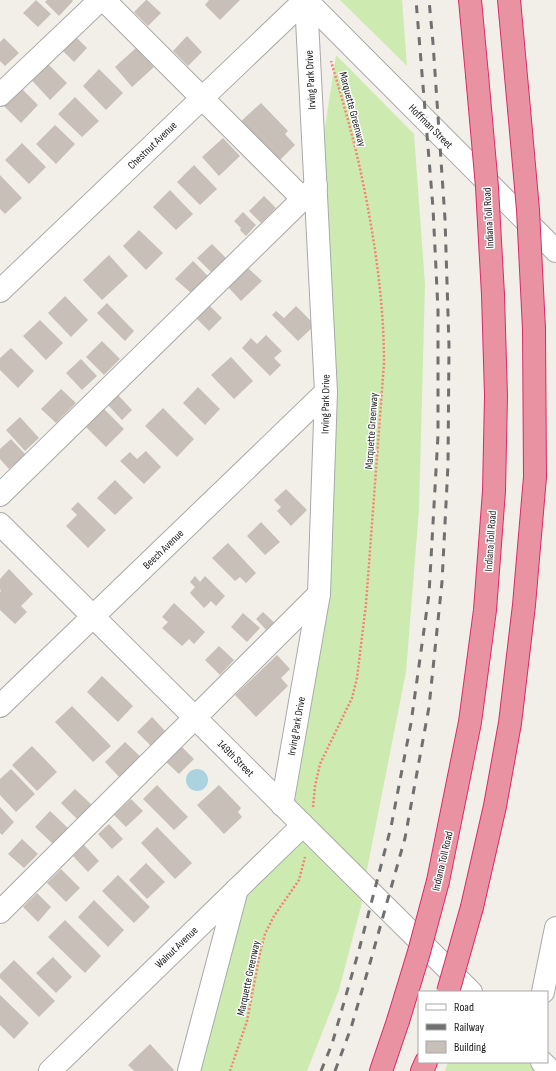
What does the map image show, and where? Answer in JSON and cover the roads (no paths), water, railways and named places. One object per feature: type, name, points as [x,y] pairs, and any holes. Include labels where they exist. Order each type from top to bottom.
[{"type":"highway","name":"Indiana Toll Road","points":[[381,1071],[419,952],[438,881],[470,722],[485,610],[494,491],[496,396],[493,295],[487,187],[470,0]]},
{"type":"highway","points":[[448,991],[472,907],[495,806],[510,723],[524,605],[534,478],[534,329],[528,210],[509,0]]},
{"type":"street","points":[[0,94],[100,0]]},
{"type":"street","points":[[0,495],[309,192],[202,98],[104,0]]},
{"type":"street","name":"Chestnut Avenue","points":[[0,291],[306,0]]},
{"type":"street","name":"Irving Park Drive","points":[[282,805],[319,594],[326,392],[309,192],[306,0]]},
{"type":"street","name":"Hoffman Street","points":[[306,0],[556,251]]},
{"type":"street","name":"Beech Avenue","points":[[0,706],[326,392]]},
{"type":"street","name":"149th Street","points":[[0,524],[470,991]]},
{"type":"street","points":[[0,912],[319,594]]},
{"type":"street","name":"Walnut Avenue","points":[[50,1071],[237,887],[299,829],[302,824]]},
{"type":"street","points":[[189,1071],[237,887]]},
{"type":"street","points":[[545,991],[556,928]]},
{"type":"street","points":[[546,991],[556,983]]},
{"type":"street","points":[[543,1063],[551,1071]]},
{"type":"water","points":[[197,769],[205,772],[208,780],[205,788],[197,791],[189,788],[186,780],[189,772]]},
{"type":"railway","points":[[321,1071],[332,1044],[359,950],[391,827],[411,723],[429,594],[438,435],[438,310],[433,208],[416,0]]},
{"type":"railway","points":[[335,1071],[351,1028],[405,838],[429,707],[442,582],[448,465],[449,346],[445,219],[429,0]]}]
